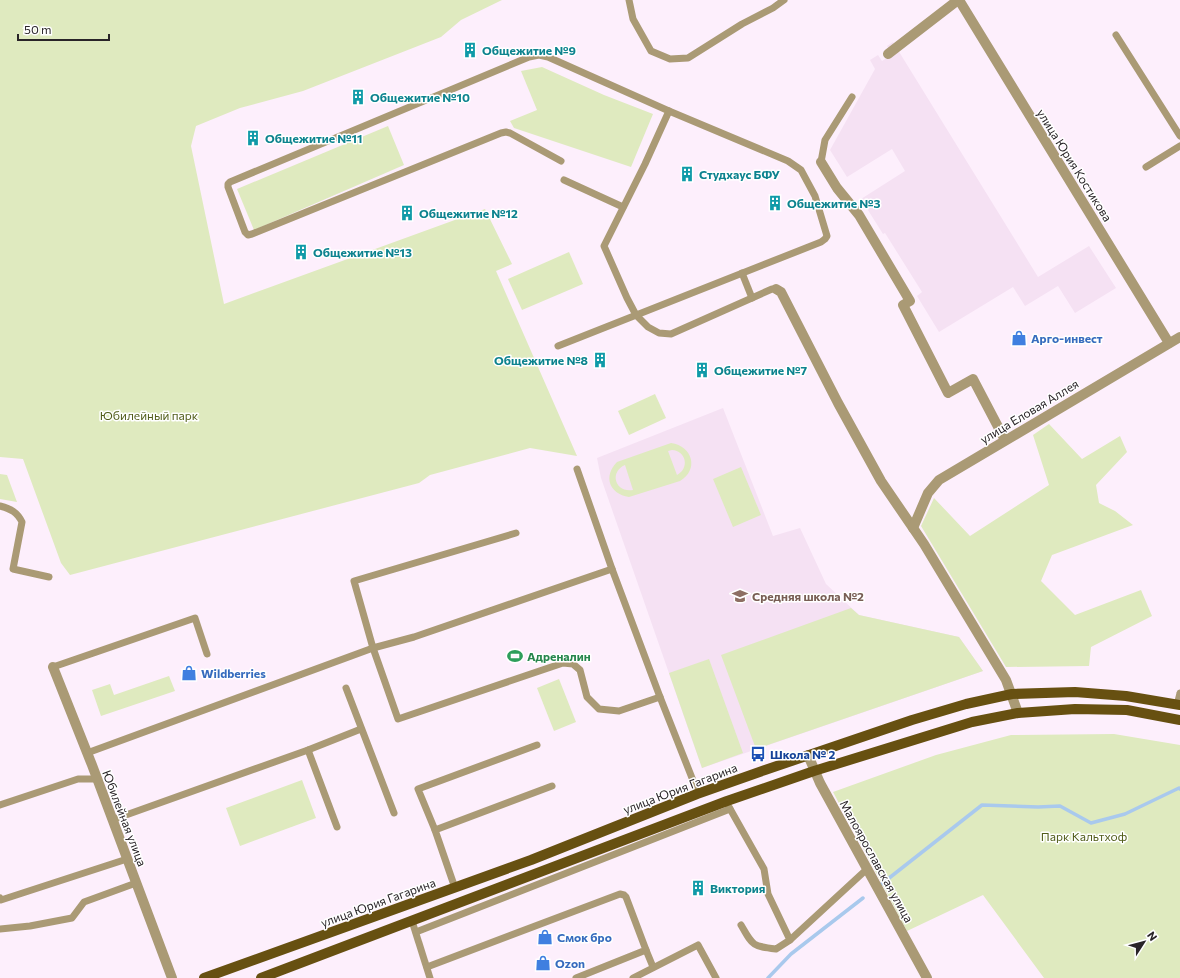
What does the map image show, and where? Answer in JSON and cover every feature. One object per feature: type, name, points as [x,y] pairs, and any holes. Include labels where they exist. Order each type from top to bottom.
[{"type":"main road","name":"улица Юрия Гагарина","points":[[204,978],[531,860],[697,794],[912,720],[966,704],[1012,694],[1075,692],[1126,696],[1179,705]]},
{"type":"main road","points":[[261,978],[729,805],[814,771],[972,722],[1018,713],[1075,709],[1127,710],[1180,720]]},
{"type":"street","name":"улица Юрия Костикова","points":[[888,54],[959,0],[1169,343]]},
{"type":"street","points":[[821,162],[837,188],[859,215],[910,301],[902,305],[948,393],[973,379],[1005,440]]},
{"type":"street","points":[[776,288],[781,292],[838,403],[881,481],[913,528],[1006,680],[1018,713]]},
{"type":"street","name":"улица Еловая Аллея","points":[[913,528],[928,493],[939,480],[1180,337]]},
{"type":"street","name":"Юбилейная улица","points":[[53,667],[172,978]]},
{"type":"street","name":"Малоярославская улица","points":[[808,755],[820,783],[927,978]]},
{"type":"lane","points":[[629,0],[633,19],[652,51],[670,59],[688,58],[784,0]]},
{"type":"lane","points":[[1116,35],[1180,136]]},
{"type":"lane","points":[[558,346],[825,239],[827,236],[815,196],[801,170],[788,161],[539,55],[529,56],[228,184],[248,235],[506,132],[561,161]]},
{"type":"lane","points":[[821,162],[825,140],[852,97]]},
{"type":"lane","points":[[669,111],[645,164],[604,246],[636,315],[648,327],[659,333],[671,334],[776,288]]},
{"type":"lane","points":[[1146,167],[1180,146]]},
{"type":"lane","points":[[564,180],[623,207]]},
{"type":"lane","points":[[742,273],[752,298]]},
{"type":"lane","points":[[578,469],[612,569],[697,794]]},
{"type":"lane","points":[[0,506],[9,508],[19,515],[22,522],[13,569],[49,577]]},
{"type":"lane","points":[[516,533],[354,582],[373,648],[398,719],[563,663],[573,664],[580,670],[588,697],[599,710],[619,711],[660,697]]},
{"type":"lane","points":[[87,753],[373,648],[414,636],[612,569]]},
{"type":"lane","points":[[53,667],[195,618],[207,654]]},
{"type":"lane","points":[[346,688],[394,813]]},
{"type":"lane","points":[[1179,705],[1180,693]]},
{"type":"lane","points":[[112,820],[308,750],[361,729]]},
{"type":"lane","points":[[455,888],[435,830],[418,789],[537,745]]},
{"type":"lane","points":[[308,750],[337,827]]},
{"type":"lane","points":[[0,805],[78,779],[97,779]]},
{"type":"lane","points":[[435,830],[552,786]]},
{"type":"lane","points":[[416,932],[729,805],[764,869],[768,894],[790,940]]},
{"type":"lane","points":[[0,898],[1,900],[127,859]]},
{"type":"lane","points":[[740,924],[750,942],[758,947],[776,949],[790,940],[867,869]]},
{"type":"lane","points":[[0,929],[30,926],[72,918],[84,902],[136,883]]},
{"type":"lane","points":[[427,967],[620,894],[624,894],[653,968]]},
{"type":"lane","points":[[412,921],[430,978]]},
{"type":"lane","points":[[633,978],[698,945],[716,978]]},
{"type":"lane","points":[[576,978],[646,950]]},
{"type":"shaded area","points":[[893,42],[1038,277],[1089,246],[1116,288],[1075,313],[1058,286],[1025,306],[1013,287],[939,332],[917,296],[922,292],[885,233],[883,234],[861,199],[905,171],[892,149],[847,177],[830,150],[875,69],[870,60],[878,55],[882,61],[892,55],[887,46]]},
{"type":"shaded area","name":"Средняя школа №2","points":[[723,408],[773,536],[800,528],[826,584],[859,615],[959,637],[983,671],[702,768],[601,478],[597,458]]},
{"type":"green space","name":"Юбилейный парк","points":[[0,0],[502,0],[461,20],[441,37],[303,91],[240,108],[196,126],[191,146],[224,304],[485,209],[512,264],[496,271],[577,456],[530,448],[430,475],[419,483],[70,575],[61,563],[23,459],[0,457]]},
{"type":"green space","points":[[542,67],[604,95],[653,114],[631,167],[514,128],[510,121],[537,110],[521,71]]},
{"type":"green space","points":[[388,126],[404,165],[254,230],[237,189]]},
{"type":"green space","points":[[569,252],[583,284],[522,310],[508,279]]},
{"type":"green space","points":[[655,394],[666,418],[629,435],[618,411]]},
{"type":"green space","points":[[1049,424],[1082,459],[1120,436],[1127,452],[1096,485],[1099,503],[1115,511],[1133,525],[1052,555],[1041,581],[1075,615],[1141,590],[1152,616],[1091,647],[1089,666],[1006,667],[921,526],[934,498],[970,536],[1049,485],[1033,435]]},
{"type":"green space","points":[[671,443],[678,445],[689,453],[691,465],[690,471],[680,481],[629,497],[617,492],[610,484],[610,473],[617,462]],"holes":[[[672,450],[681,453],[685,460],[684,468],[677,475],[668,451]],[[625,465],[633,490],[622,488],[616,481],[617,472]]]},
{"type":"green space","points":[[741,467],[761,515],[733,527],[713,479]]},
{"type":"green space","points":[[0,474],[7,475],[17,502],[0,499]]},
{"type":"green space","points":[[851,608],[859,615],[959,637],[983,671],[756,749],[721,655]]},
{"type":"green space","points":[[709,659],[743,753],[702,768],[669,673]]},
{"type":"green space","points":[[169,676],[175,691],[101,716],[92,690],[110,684],[114,695]]},
{"type":"green space","points":[[559,679],[576,722],[554,731],[537,688]]},
{"type":"green space","name":"Парк Кальтхоф","points":[[1114,734],[1180,745],[1180,978],[1044,978],[983,895],[907,931],[833,792],[936,755],[1011,735]]},
{"type":"green space","points":[[302,780],[316,818],[240,846],[226,808]]},
{"type":"waterway","points":[[879,886],[982,805],[1038,807],[1060,806],[1091,823],[1125,814],[1179,788],[1180,789]]},
{"type":"waterway","points":[[768,978],[791,954],[863,898]]},
{"type":"place","name":"Общежитие №9","points":[[470,50]]},
{"type":"place","name":"Общежитие №10","points":[[358,97]]},
{"type":"place","name":"Общежитие №11","points":[[253,138]]},
{"type":"place","name":"Студхаус БФУ","points":[[687,174]]},
{"type":"place","name":"Общежитие №3","points":[[775,203]]},
{"type":"place","name":"Общежитие №12","points":[[407,213]]},
{"type":"place","name":"Общежитие №13","points":[[301,252]]},
{"type":"place","name":"Арго-инвест","points":[[1019,338]]},
{"type":"place","name":"Общежитие №8","points":[[600,360]]},
{"type":"place","name":"Общежитие №7","points":[[702,370]]},
{"type":"place","name":"Средняя школа №2","points":[[740,596]]},
{"type":"place","name":"Адреналин","points":[[515,656]]},
{"type":"place","name":"Wildberries","points":[[189,673]]},
{"type":"place","name":"Школа № 2","points":[[758,754]]},
{"type":"place","name":"Виктория","points":[[698,888]]},
{"type":"place","name":"Смок бро","points":[[545,937]]},
{"type":"place","name":"Ozon","points":[[543,963]]}]
